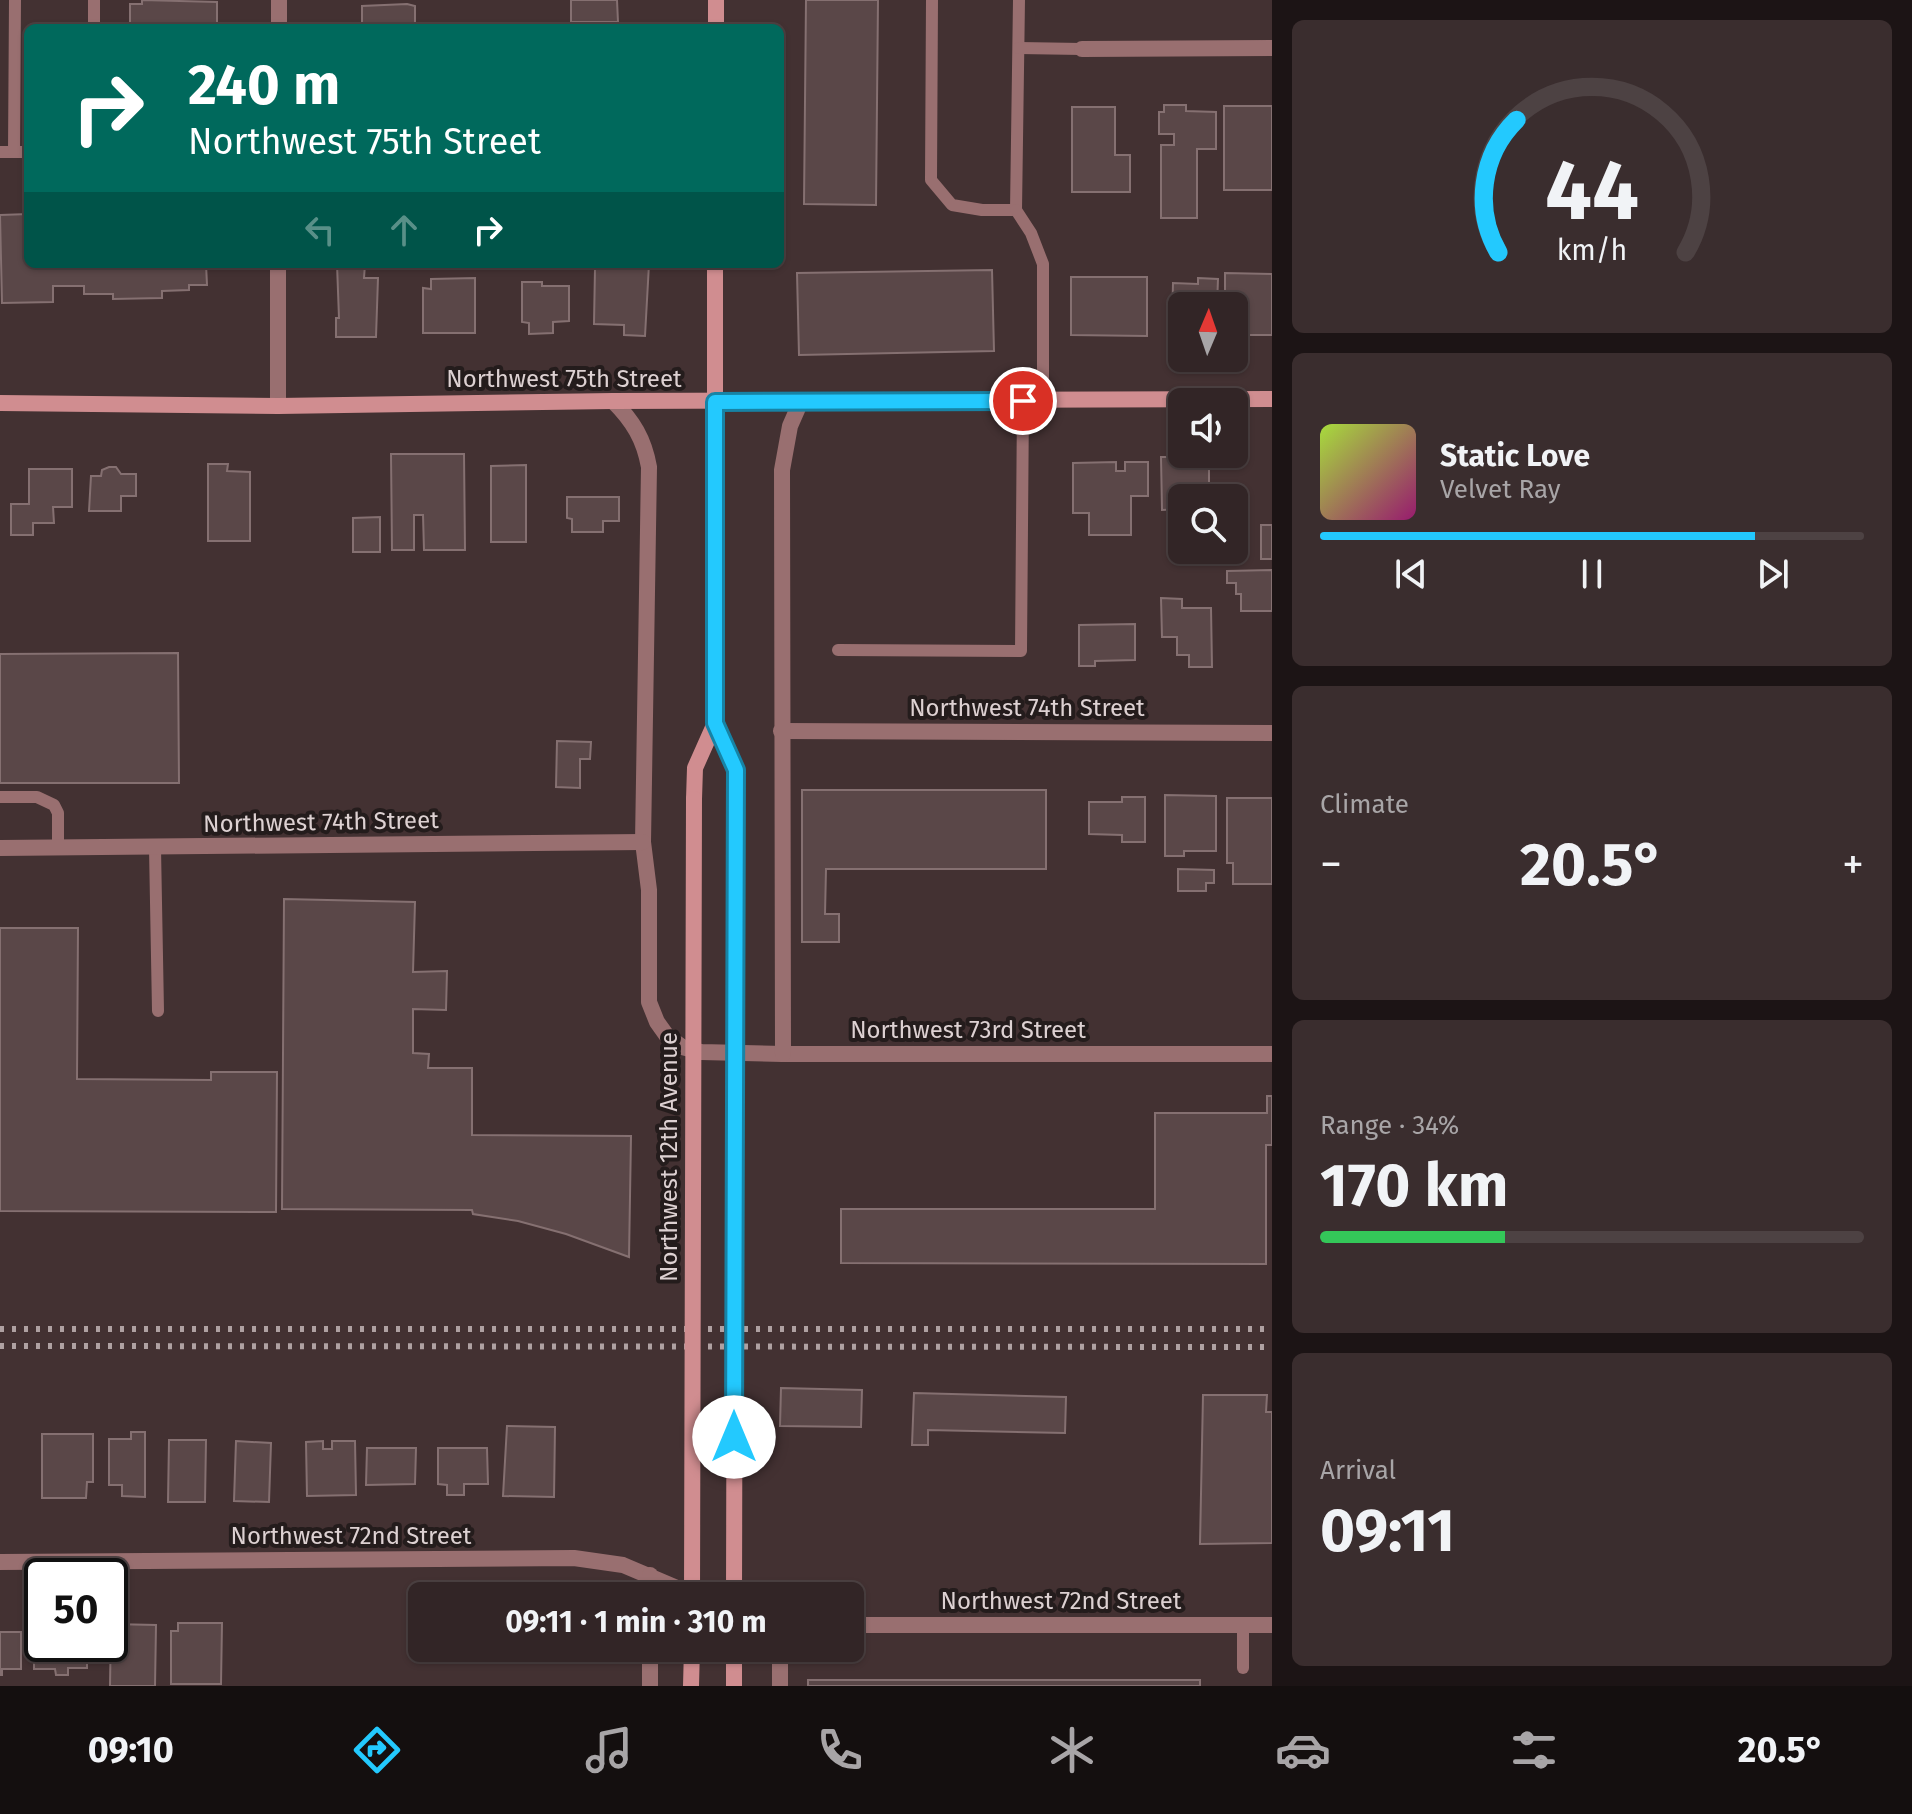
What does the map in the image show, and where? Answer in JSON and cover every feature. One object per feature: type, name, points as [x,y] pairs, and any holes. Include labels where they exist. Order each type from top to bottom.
[{"type":"main road","points":[[716,0],[716,24]]},
{"type":"main road","name":"Northwest 12th Avenue","points":[[694,1582],[694,799],[695,768],[715,723],[715,268]]},
{"type":"main road","name":"Northwest 75th Street","points":[[0,403],[278,406],[613,401],[1272,399]]},
{"type":"main road","name":"Northwest 12th Avenue","points":[[715,723],[736,770],[734,1582]]},
{"type":"main road","points":[[691,1686],[692,1662]]},
{"type":"main road","points":[[734,1662],[734,1686]]},
{"type":"street","points":[[279,0],[279,24]]},
{"type":"street","points":[[1082,49],[1272,48]]},
{"type":"street","points":[[278,268],[278,406]]},
{"type":"street","name":"Northwest 12th Avenue","points":[[613,401],[638,430],[649,467],[643,842],[649,890],[649,1002],[667,1036]]},
{"type":"street","points":[[783,1054],[782,470],[790,426],[801,401]]},
{"type":"street","name":"Northwest 74th Street","points":[[781,731],[1272,733]]},
{"type":"street","name":"Northwest 74th Street","points":[[0,848],[643,842]]},
{"type":"street","name":"Northwest 73rd Street","points":[[667,1036],[682,1047],[701,1052],[1272,1054]]},
{"type":"street","name":"Northwest 72nd Street","points":[[0,1562],[574,1558],[600,1560],[665,1582]]},
{"type":"street","points":[[650,1575],[650,1582]]},
{"type":"street","name":"Northwest 72nd Street","points":[[864,1625],[1272,1625]]},
{"type":"street","points":[[650,1662],[650,1686]]},
{"type":"street","points":[[780,1662],[780,1686]]},
{"type":"lane","points":[[0,152],[21,152],[15,0]]},
{"type":"lane","points":[[94,0],[94,24]]},
{"type":"lane","points":[[932,0],[931,180],[952,205],[982,210],[1016,210]]},
{"type":"lane","points":[[1019,0],[1016,210],[1031,233],[1043,264],[1043,401]]},
{"type":"lane","points":[[1019,48],[1082,49]]},
{"type":"lane","points":[[838,650],[1021,651],[1023,401]]},
{"type":"lane","points":[[0,797],[37,797],[54,805],[58,813],[58,848]]},
{"type":"lane","points":[[155,848],[158,1011]]},
{"type":"lane","points":[[1243,1625],[1243,1668]]},
{"type":"building","points":[[142,0],[217,2],[217,24],[130,24],[130,4],[142,4]]},
{"type":"building","points":[[571,0],[617,0],[618,22],[571,22]]},
{"type":"building","points":[[806,0],[878,0],[876,205],[804,204]]},
{"type":"building","points":[[362,6],[415,6],[415,24],[362,24]]},
{"type":"building","points":[[1164,105],[1186,105],[1186,111],[1216,112],[1216,149],[1197,149],[1197,218],[1161,218],[1161,145],[1174,145],[1174,134],[1159,134],[1159,112],[1164,112]]},
{"type":"building","points":[[1224,106],[1272,106],[1272,190],[1224,190]]},
{"type":"building","points":[[1072,107],[1115,107],[1115,155],[1130,155],[1130,192],[1072,192]]},
{"type":"building","points":[[24,214],[24,268],[206,268],[207,285],[189,285],[189,290],[162,291],[162,298],[113,299],[113,294],[84,294],[84,286],[53,286],[53,302],[2,303],[0,215]]},
{"type":"building","points":[[337,268],[365,268],[364,278],[378,278],[376,337],[336,337],[336,318],[339,318]]},
{"type":"building","points":[[595,268],[649,268],[645,336],[624,335],[624,325],[594,324]]},
{"type":"building","points":[[992,270],[994,351],[799,355],[797,273]]},
{"type":"building","points":[[1225,273],[1272,274],[1272,335],[1248,335],[1248,292],[1225,292]]},
{"type":"building","points":[[1071,277],[1147,277],[1147,336],[1071,335]]},
{"type":"building","points":[[475,278],[475,333],[423,333],[423,288],[431,289],[431,279]]},
{"type":"building","points":[[1198,278],[1218,279],[1218,292],[1173,292],[1173,283],[1198,284]]},
{"type":"building","points":[[522,282],[569,286],[569,321],[553,322],[553,333],[529,334],[529,323],[522,322]]},
{"type":"building","points":[[391,454],[464,454],[465,550],[424,550],[423,515],[414,515],[414,550],[392,550]]},
{"type":"building","points":[[1161,457],[1168,457],[1168,468],[1209,468],[1209,484],[1168,484],[1168,510],[1162,510]]},
{"type":"building","points":[[1116,462],[1116,471],[1125,471],[1125,462],[1148,462],[1148,496],[1131,496],[1131,535],[1089,535],[1089,513],[1073,513],[1073,463]]},
{"type":"building","points":[[208,464],[228,464],[227,471],[250,472],[250,541],[208,541]]},
{"type":"building","points":[[526,465],[526,542],[491,542],[491,466]]},
{"type":"building","points":[[116,467],[121,474],[136,474],[136,496],[121,496],[121,511],[89,511],[91,476],[101,476],[102,470]]},
{"type":"building","points":[[29,469],[72,469],[72,507],[53,507],[54,523],[33,523],[33,535],[11,535],[11,504],[29,504]]},
{"type":"building","points":[[567,497],[619,497],[619,521],[603,521],[603,532],[572,532],[572,519],[567,518]]},
{"type":"building","points":[[380,517],[380,552],[353,552],[353,518]]},
{"type":"building","points":[[1261,525],[1272,525],[1272,559],[1261,559]]},
{"type":"building","points":[[1272,570],[1272,611],[1241,611],[1241,594],[1236,594],[1236,583],[1227,583],[1227,571]]},
{"type":"building","points":[[1161,598],[1182,599],[1182,608],[1211,608],[1212,667],[1189,667],[1189,655],[1177,655],[1177,637],[1162,637]]},
{"type":"building","points":[[1135,624],[1135,660],[1095,661],[1095,666],[1079,666],[1079,625]]},
{"type":"building","points":[[178,653],[179,783],[0,783],[0,654]]},
{"type":"building","points":[[557,741],[591,742],[590,759],[580,759],[580,788],[556,787]]},
{"type":"building","points":[[802,790],[1046,790],[1046,869],[826,869],[825,914],[839,914],[839,942],[802,942]]},
{"type":"building","points":[[1165,795],[1216,796],[1216,851],[1184,851],[1184,856],[1165,856]]},
{"type":"building","points":[[1122,797],[1145,797],[1145,842],[1122,842],[1122,835],[1089,834],[1089,802],[1122,802]]},
{"type":"building","points":[[1227,798],[1272,798],[1272,884],[1233,884],[1233,863],[1227,863]]},
{"type":"building","points":[[1178,869],[1214,870],[1214,883],[1206,883],[1206,891],[1178,891]]},
{"type":"building","points":[[284,899],[415,902],[413,972],[447,971],[446,1010],[413,1009],[413,1053],[429,1054],[428,1068],[472,1068],[472,1135],[631,1136],[629,1257],[566,1234],[518,1221],[473,1214],[472,1210],[282,1209]]},
{"type":"building","points":[[0,928],[78,928],[77,1079],[211,1080],[211,1072],[277,1072],[276,1212],[0,1211]]},
{"type":"building","points":[[1267,1096],[1272,1096],[1272,1145],[1266,1145],[1266,1264],[841,1263],[841,1209],[1155,1209],[1155,1113],[1267,1113]]},
{"type":"building","points":[[781,1388],[862,1390],[861,1427],[780,1426]]},
{"type":"building","points":[[914,1393],[1066,1397],[1065,1433],[928,1430],[928,1445],[912,1445]]},
{"type":"building","points":[[1203,1395],[1267,1395],[1266,1412],[1272,1412],[1272,1543],[1200,1544]]},
{"type":"building","points":[[507,1426],[555,1427],[554,1497],[503,1496]]},
{"type":"building","points":[[131,1432],[145,1432],[145,1497],[122,1496],[122,1485],[109,1485],[109,1439],[131,1439]]},
{"type":"building","points":[[42,1434],[93,1434],[93,1482],[87,1482],[86,1498],[42,1498]]},
{"type":"building","points":[[169,1440],[206,1440],[205,1502],[168,1502]]},
{"type":"building","points":[[236,1441],[271,1443],[269,1502],[234,1501]]},
{"type":"building","points":[[323,1441],[323,1449],[332,1449],[332,1441],[355,1441],[356,1495],[307,1496],[306,1442]]},
{"type":"building","points":[[367,1448],[416,1448],[415,1484],[366,1485]]},
{"type":"building","points":[[438,1448],[487,1448],[488,1484],[464,1484],[464,1495],[447,1495],[447,1485],[438,1484]]},
{"type":"building","points":[[178,1623],[222,1623],[221,1684],[171,1684],[171,1631],[178,1631]]},
{"type":"building","points":[[128,1624],[156,1625],[155,1686],[110,1686],[110,1662],[128,1662]]},
{"type":"building","points":[[0,1632],[21,1632],[21,1669],[2,1669],[2,1675],[0,1675]]},
{"type":"building","points":[[34,1662],[87,1662],[87,1668],[68,1668],[68,1675],[56,1675],[55,1669],[34,1669]]},
{"type":"building","points":[[808,1680],[1200,1680],[1200,1686],[808,1686]]},
{"type":"railway","points":[[0,1329],[1272,1329]]},
{"type":"railway","points":[[0,1346],[1272,1347]]},
{"type":"route","points":[[734,1437],[736,770],[715,723],[715,402],[1023,401]]}]
